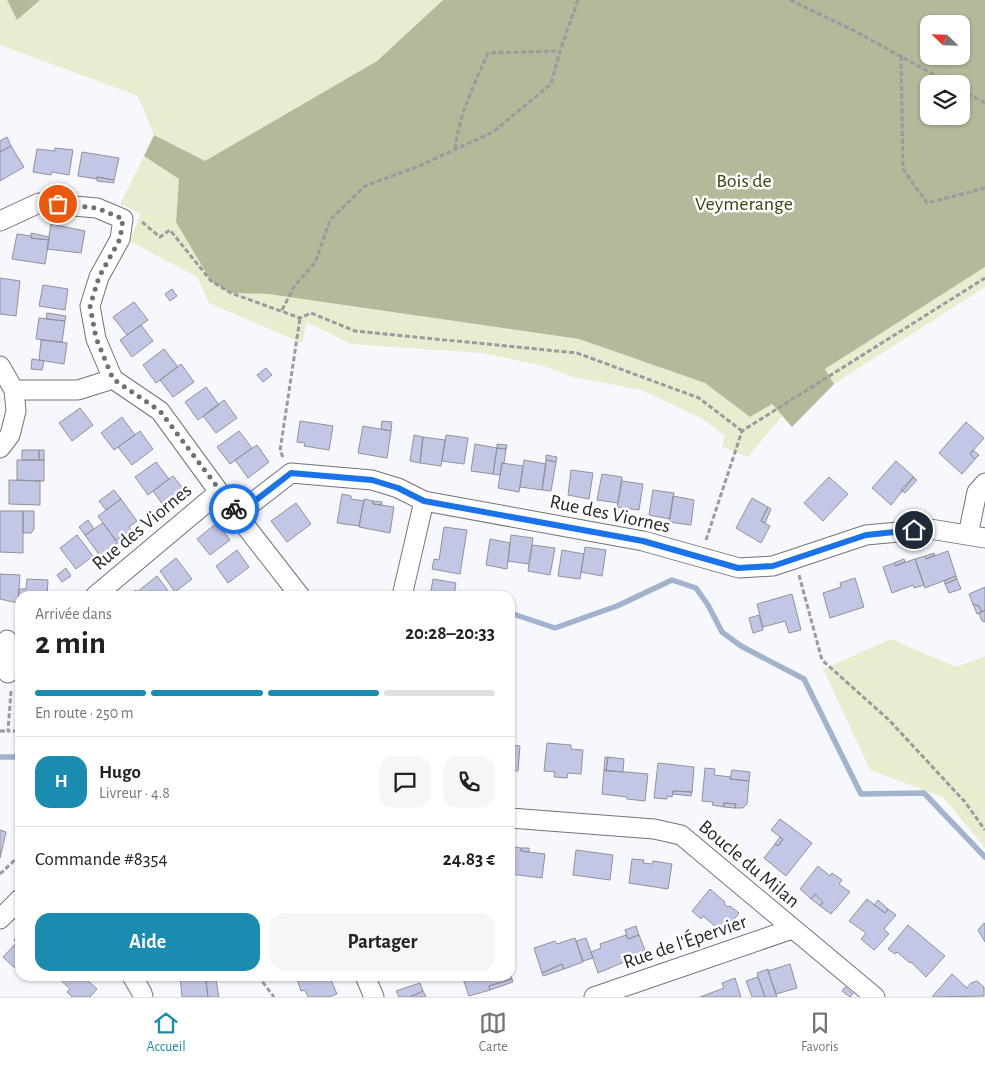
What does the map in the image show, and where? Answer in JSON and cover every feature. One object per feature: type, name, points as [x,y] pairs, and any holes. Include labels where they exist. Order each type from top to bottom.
[{"type":"street","points":[[0,221],[39,203],[97,208],[123,219],[120,239],[99,277],[90,306],[96,338],[113,379],[160,411],[219,492]]},
{"type":"street","points":[[0,366],[14,390],[16,412],[10,435],[0,448]]},
{"type":"street","points":[[14,390],[78,390],[113,379]]},
{"type":"street","points":[[238,514],[291,473]]},
{"type":"street","name":"Rue des Viornes","points":[[291,473],[372,480],[398,488],[424,501],[643,541],[738,568],[773,566],[866,535],[930,528],[977,536]]},
{"type":"street","points":[[977,536],[977,492],[985,483]]},
{"type":"street","name":"Rue des Viornes","points":[[101,591],[219,492],[296,591]]},
{"type":"street","points":[[403,591],[424,501]]},
{"type":"street","points":[[8,673],[9,640]]},
{"type":"street","name":"Boucle du Milan","points":[[515,818],[654,828],[681,835],[875,997]]},
{"type":"street","name":"Rue de l'Épervier","points":[[594,997],[792,929]]},
{"type":"street","points":[[135,981],[143,997]]},
{"type":"street","points":[[367,981],[374,997]]},
{"type":"path","points":[[282,310],[294,284],[315,262],[330,220],[365,186],[421,165],[493,132],[550,84],[578,0]]},
{"type":"path","points":[[790,0],[855,31],[935,75]]},
{"type":"path","points":[[455,149],[457,135],[470,94],[488,52],[560,51]]},
{"type":"path","points":[[900,56],[903,169],[926,203],[985,188]]},
{"type":"path","points":[[970,95],[985,103]]},
{"type":"path","points":[[123,219],[143,223],[160,237],[170,230],[212,281],[230,293],[300,318],[311,313],[356,331],[577,353],[699,398],[742,432]]},
{"type":"path","points":[[700,557],[742,432],[985,278]]},
{"type":"path","points":[[291,473],[280,452],[300,318]]},
{"type":"path","points":[[794,559],[822,660],[889,720],[966,802],[985,830]]},
{"type":"path","points":[[8,673],[11,684],[8,730]]},
{"type":"path","points":[[0,731],[15,730]]},
{"type":"path","points":[[0,874],[15,860]]},
{"type":"path","points":[[262,981],[274,997]]},
{"type":"green space","points":[[0,0],[7,0],[17,20],[40,0],[443,0],[377,61],[205,161],[154,135],[138,96],[0,45]]},
{"type":"green space","points":[[7,0],[40,0],[17,20]]},
{"type":"green space","name":"Bois de Veymerange","points":[[443,0],[985,0],[985,267],[825,369],[834,384],[792,427],[772,404],[750,417],[705,383],[579,339],[268,294],[231,293],[211,281],[176,222],[179,179],[144,156],[154,135],[205,161],[377,61]]},
{"type":"green space","points":[[144,156],[179,179],[176,222],[231,293],[268,294],[579,339],[705,383],[750,417],[771,404],[782,416],[748,457],[722,447],[725,436],[701,418],[641,390],[573,377],[540,365],[482,353],[350,344],[307,322],[302,343],[209,303],[197,277],[129,241],[141,214],[120,204]]},
{"type":"green space","points":[[985,267],[985,287],[834,384],[825,369]]},
{"type":"green space","points":[[891,639],[956,667],[985,656],[985,848],[943,797],[870,770],[823,669]]},
{"type":"building","points":[[7,137],[11,146],[0,152],[0,141]]},
{"type":"building","points":[[11,146],[24,167],[0,181],[0,152]]},
{"type":"building","points":[[55,148],[73,150],[69,175],[52,172],[51,175],[33,172],[37,149],[55,151]]},
{"type":"building","points":[[82,152],[119,158],[114,180],[78,176]]},
{"type":"building","points":[[97,177],[114,180],[114,183],[97,181]]},
{"type":"building","points":[[51,224],[85,231],[81,253],[47,249]]},
{"type":"building","points":[[31,233],[49,237],[49,240],[31,238]]},
{"type":"building","points":[[17,234],[49,240],[45,264],[12,259]]},
{"type":"building","points":[[0,278],[20,281],[16,316],[0,314]]},
{"type":"building","points":[[43,285],[68,289],[65,310],[39,306]]},
{"type":"building","points":[[172,289],[177,296],[170,301],[165,294]]},
{"type":"building","points":[[134,302],[148,320],[127,335],[113,317]]},
{"type":"building","points":[[47,313],[66,316],[65,321],[46,319]]},
{"type":"building","points":[[39,318],[65,321],[62,342],[36,339]]},
{"type":"building","points":[[141,325],[153,341],[132,357],[120,340]]},
{"type":"building","points":[[41,340],[67,343],[64,364],[39,360]]},
{"type":"building","points":[[164,349],[178,367],[156,383],[143,365]]},
{"type":"building","points":[[32,359],[44,361],[42,370],[31,369]]},
{"type":"building","points":[[181,364],[194,382],[173,397],[160,380]]},
{"type":"building","points":[[266,368],[272,375],[263,382],[257,375]]},
{"type":"building","points":[[206,387],[219,405],[198,420],[185,402]]},
{"type":"building","points":[[224,400],[237,418],[216,433],[203,416]]},
{"type":"building","points":[[80,408],[93,425],[72,441],[59,423]]},
{"type":"building","points":[[122,417],[135,435],[114,450],[101,433]]},
{"type":"building","points":[[300,421],[333,426],[329,450],[304,446],[305,443],[297,442]]},
{"type":"building","points":[[382,421],[392,422],[391,431],[381,429]]},
{"type":"building","points":[[966,422],[984,438],[970,454],[975,459],[962,474],[939,453]]},
{"type":"building","points":[[363,426],[391,431],[387,458],[358,453]]},
{"type":"building","points":[[140,431],[153,449],[132,465],[118,447]]},
{"type":"building","points":[[239,431],[252,448],[230,464],[217,447]]},
{"type":"building","points":[[414,435],[423,437],[420,463],[410,461]]},
{"type":"building","points":[[446,435],[468,438],[464,464],[442,461]]},
{"type":"building","points":[[423,437],[445,440],[441,466],[420,463]]},
{"type":"building","points":[[475,444],[497,448],[493,474],[471,471]]},
{"type":"building","points":[[497,444],[507,445],[506,449],[497,448]]},
{"type":"building","points":[[257,445],[269,462],[248,478],[235,460]]},
{"type":"building","points":[[497,448],[506,449],[500,475],[493,474]]},
{"type":"building","points":[[22,450],[39,450],[39,460],[22,460]]},
{"type":"building","points":[[39,450],[44,450],[44,460],[39,460]]},
{"type":"building","points":[[973,450],[979,455],[975,459],[970,454]]},
{"type":"building","points":[[546,455],[557,457],[556,462],[546,460]]},
{"type":"building","points":[[17,460],[44,460],[44,481],[17,480]]},
{"type":"building","points":[[524,460],[546,464],[542,490],[520,487]]},
{"type":"building","points":[[546,460],[556,462],[551,491],[542,490]]},
{"type":"building","points":[[896,461],[914,477],[891,505],[872,488]]},
{"type":"building","points":[[156,462],[169,479],[148,495],[135,477]]},
{"type":"building","points":[[502,463],[523,466],[519,492],[498,488]]},
{"type":"building","points":[[571,470],[593,473],[589,499],[568,495]]},
{"type":"building","points":[[602,474],[622,477],[618,503],[597,500]]},
{"type":"building","points":[[173,476],[187,493],[166,509],[153,491]]},
{"type":"building","points":[[829,477],[848,494],[823,521],[804,503]]},
{"type":"building","points":[[913,477],[917,480],[905,493],[901,490]]},
{"type":"building","points":[[9,480],[40,481],[40,505],[9,504]]},
{"type":"building","points":[[622,481],[643,484],[639,510],[617,507]]},
{"type":"building","points":[[114,490],[121,499],[106,510],[99,501]]},
{"type":"building","points":[[653,490],[674,493],[670,519],[649,515]]},
{"type":"building","points":[[342,494],[351,496],[351,499],[364,501],[359,526],[337,523]]},
{"type":"building","points":[[673,496],[694,500],[691,525],[669,522]]},
{"type":"building","points":[[752,498],[768,507],[761,521],[770,526],[761,543],[736,528]]},
{"type":"building","points":[[121,499],[137,521],[129,527],[131,530],[116,541],[98,516]]},
{"type":"building","points":[[364,499],[373,501],[373,504],[394,507],[390,533],[359,527]]},
{"type":"building","points":[[373,501],[382,502],[382,505],[373,504]]},
{"type":"building","points":[[296,503],[311,524],[287,542],[271,521]]},
{"type":"building","points":[[768,507],[771,509],[765,523],[761,521]]},
{"type":"building","points":[[0,511],[23,511],[23,553],[0,552]]},
{"type":"building","points":[[23,511],[34,511],[34,529],[31,533],[23,533]]},
{"type":"building","points":[[88,520],[94,529],[85,535],[79,527]]},
{"type":"building","points":[[103,523],[118,543],[100,556],[85,535]]},
{"type":"building","points":[[217,523],[230,540],[210,555],[197,539]]},
{"type":"building","points":[[444,527],[467,530],[460,574],[432,569],[434,559],[439,560]]},
{"type":"building","points":[[77,535],[93,556],[76,569],[60,548]]},
{"type":"building","points":[[511,535],[533,538],[529,564],[508,561]]},
{"type":"building","points":[[490,539],[510,543],[507,569],[486,565]]},
{"type":"building","points":[[532,545],[555,548],[550,575],[528,571]]},
{"type":"building","points":[[585,547],[606,550],[602,576],[581,572]]},
{"type":"building","points":[[237,550],[249,567],[228,583],[216,566]]},
{"type":"building","points":[[562,550],[584,554],[580,579],[558,576]]},
{"type":"building","points":[[948,551],[956,576],[925,588],[915,559],[925,556],[926,559]]},
{"type":"building","points":[[934,553],[935,555],[926,559],[925,556]]},
{"type":"building","points":[[176,558],[192,579],[174,591],[160,571]]},
{"type":"building","points":[[904,559],[905,562],[895,566],[894,563]]},
{"type":"building","points":[[915,559],[924,585],[914,588],[913,585],[892,593],[883,567],[894,563],[895,566]]},
{"type":"building","points":[[66,568],[71,576],[62,582],[57,575]]},
{"type":"building","points":[[0,574],[20,575],[19,591],[15,591],[15,602],[0,599]]},
{"type":"building","points":[[157,576],[168,591],[138,591]]},
{"type":"building","points":[[956,576],[957,579],[945,584],[944,581]]},
{"type":"building","points":[[855,578],[864,607],[830,618],[823,593],[841,587],[840,583]]},
{"type":"building","points":[[27,579],[48,580],[47,591],[19,591],[19,589],[26,589]]},
{"type":"building","points":[[433,579],[456,583],[455,591],[431,591]]},
{"type":"building","points":[[957,579],[961,589],[949,593],[945,584]]},
{"type":"building","points":[[985,587],[985,610],[982,612],[979,606],[973,604],[969,594]]},
{"type":"building","points":[[792,594],[801,630],[789,633],[785,621],[763,627],[757,604]]},
{"type":"building","points":[[973,604],[979,606],[982,612],[977,614]]},
{"type":"building","points":[[985,610],[985,622],[982,621],[979,613]]},
{"type":"building","points":[[759,615],[763,630],[753,633],[749,618]]},
{"type":"building","points":[[547,743],[571,745],[571,749],[583,750],[581,774],[568,773],[567,778],[554,777],[555,772],[544,771]]},
{"type":"building","points":[[515,746],[520,746],[518,771],[515,771]]},
{"type":"building","points":[[605,757],[608,757],[606,771],[604,770]]},
{"type":"building","points":[[608,757],[624,759],[623,772],[606,771]]},
{"type":"building","points":[[658,763],[694,767],[692,792],[673,791],[672,797],[667,796],[667,799],[654,798]]},
{"type":"building","points":[[705,768],[715,769],[714,775],[749,781],[747,804],[743,808],[735,808],[736,804],[724,803],[724,807],[712,805],[713,802],[702,801]]},
{"type":"building","points":[[604,770],[648,774],[645,801],[602,794]]},
{"type":"building","points":[[732,770],[750,772],[749,781],[730,779]]},
{"type":"building","points":[[673,791],[692,792],[691,796],[673,794]]},
{"type":"building","points":[[724,803],[736,804],[735,808],[724,807]]},
{"type":"building","points":[[780,819],[812,843],[786,876],[764,858],[775,844],[778,846],[783,839],[771,830]]},
{"type":"building","points":[[0,830],[6,832],[0,858]]},
{"type":"building","points":[[780,837],[783,839],[778,846],[775,844]]},
{"type":"building","points":[[515,847],[521,848],[521,851],[545,854],[542,878],[515,875]]},
{"type":"building","points":[[521,848],[529,848],[529,852],[521,851]]},
{"type":"building","points":[[576,850],[613,855],[610,880],[573,875]]},
{"type":"building","points":[[632,859],[644,860],[643,863],[652,864],[653,861],[672,864],[668,889],[629,883]]},
{"type":"building","points":[[818,866],[830,876],[832,873],[842,880],[839,884],[850,892],[831,914],[820,906],[823,902],[815,894],[811,899],[800,889]]},
{"type":"building","points":[[710,889],[725,902],[724,904],[739,913],[723,933],[703,916],[701,919],[692,911]]},
{"type":"building","points":[[815,894],[823,902],[820,906],[811,899]]},
{"type":"building","points":[[867,899],[885,913],[888,909],[896,915],[884,929],[889,934],[874,950],[861,939],[866,933],[849,921]]},
{"type":"building","points":[[878,900],[888,909],[885,913],[874,905]]},
{"type":"building","points":[[985,924],[985,942],[978,930]]},
{"type":"building","points":[[908,925],[945,956],[926,977],[911,962],[897,952],[895,954],[888,949]]},
{"type":"building","points":[[636,926],[639,935],[628,939],[625,930]]},
{"type":"building","points":[[626,935],[628,939],[639,935],[648,958],[626,966],[624,962],[598,973],[591,952],[601,948],[600,944]]},
{"type":"building","points":[[575,938],[583,962],[564,969],[562,964],[542,973],[534,948],[555,941],[557,944]]},
{"type":"building","points":[[586,938],[593,958],[583,961],[576,941]]},
{"type":"building","points":[[15,944],[15,968],[3,957]]},
{"type":"building","points":[[648,958],[649,961],[629,968],[628,965]]},
{"type":"building","points":[[562,964],[564,969],[543,976],[542,973]]},
{"type":"building","points":[[790,964],[797,988],[776,994],[768,971]]},
{"type":"building","points":[[768,969],[777,997],[765,997],[758,977],[757,973]]},
{"type":"building","points":[[952,974],[967,988],[971,983],[977,981],[984,987],[984,996],[932,997]]},
{"type":"building","points":[[758,977],[765,997],[752,997],[746,981]]},
{"type":"building","points":[[735,978],[741,997],[700,997],[724,988],[722,983]]},
{"type":"building","points":[[61,981],[88,981],[97,989],[90,997],[72,997],[67,992],[70,989]]},
{"type":"building","points":[[180,981],[206,981],[208,997],[182,997]]},
{"type":"building","points":[[206,981],[216,981],[219,997],[208,997]]},
{"type":"building","points":[[298,981],[331,981],[337,994],[328,997],[308,997],[305,990],[301,991]]},
{"type":"building","points":[[464,981],[505,981],[489,986],[490,990],[469,996]]},
{"type":"building","points":[[505,981],[513,982],[490,990],[489,986]]},
{"type":"building","points":[[420,983],[423,991],[410,997],[399,997],[396,991]]},
{"type":"building","points":[[845,987],[853,994],[850,997],[842,991]]},
{"type":"building","points":[[423,991],[426,997],[410,997]]},
{"type":"waterway","points":[[515,615],[555,628],[617,606],[672,580],[696,588],[708,605],[722,632],[741,646],[804,679],[861,794],[924,793],[985,857]]},
{"type":"waterway","points":[[0,757],[15,756]]},
{"type":"way so far","points":[[58,204],[97,208],[123,219],[120,239],[99,277],[90,306],[96,338],[113,379],[160,411],[219,492],[234,509]]},
{"type":"route","points":[[234,509],[238,514],[291,473],[372,480],[398,488],[424,501],[643,541],[738,568],[773,566],[866,535],[914,530]]}]
